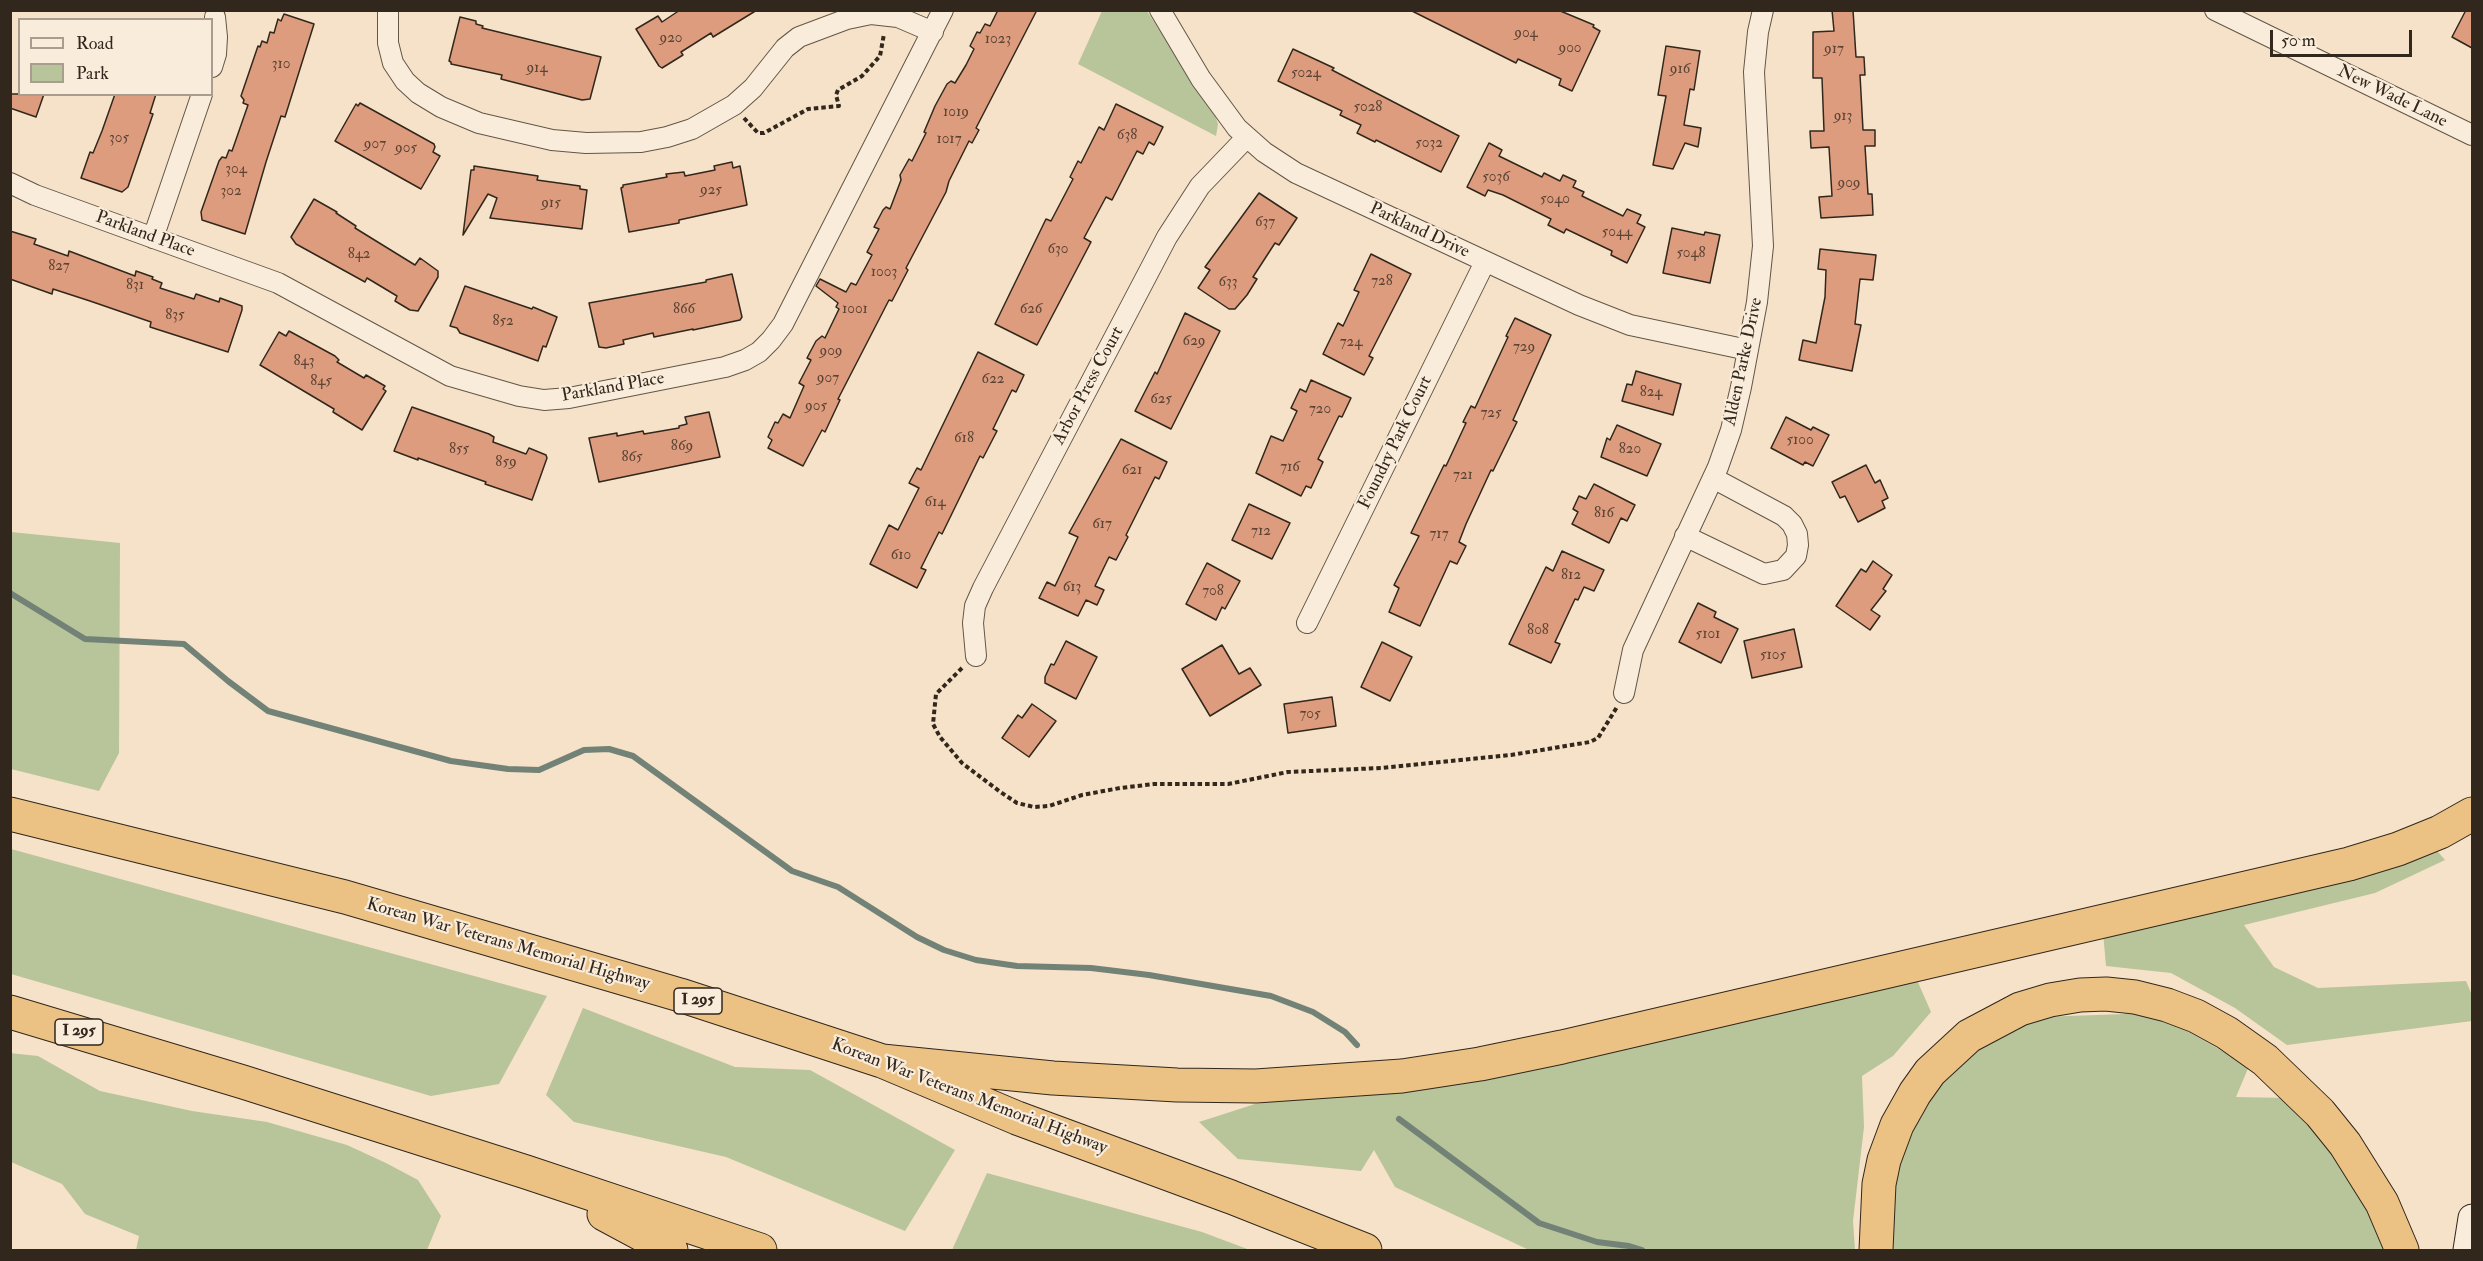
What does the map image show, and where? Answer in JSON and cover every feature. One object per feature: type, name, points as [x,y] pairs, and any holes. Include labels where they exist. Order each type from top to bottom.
[{"type":"highway","name":"Korean War Veterans Memorial Highway","points":[[10,814],[345,897],[680,995],[882,1060],[1017,1118],[1231,1197],[1365,1251]]},
{"type":"highway","points":[[882,1060],[1053,1078],[1177,1085],[1256,1086],[1402,1076],[1480,1064],[2349,864],[2409,844],[2472,814]]},
{"type":"highway","points":[[1876,1251],[1879,1184],[1884,1160],[1897,1125],[1930,1072],[1970,1036],[2020,1009],[2058,998],[2106,994],[2136,997],[2196,1016],[2227,1033],[2281,1074],[2320,1113],[2351,1153],[2382,1203],[2402,1251]]},
{"type":"highway","name":"I 295","points":[[10,1012],[243,1082],[526,1172],[760,1251]]},
{"type":"highway","points":[[526,1172],[671,1251]]},
{"type":"main road","points":[[2467,1251],[2472,1218]]},
{"type":"street","points":[[388,10],[388,43],[393,63],[405,81],[418,93],[441,107],[479,123],[552,140],[586,142],[641,142],[692,129],[734,105],[753,87],[785,48],[799,37],[846,19],[871,14],[898,17],[933,32]]},
{"type":"street","name":"Parkland Place","points":[[10,183],[35,195],[278,283],[450,376],[519,396],[544,400],[569,398],[725,367],[759,352],[783,324],[943,10]]},
{"type":"street","name":"Parkland Drive","points":[[1160,10],[1217,102],[1247,137],[1264,152],[1296,173],[1579,305],[1630,325],[1748,350]]},
{"type":"street","name":"Alden Parke Drive","points":[[1624,693],[1633,650],[1713,478],[1731,430],[1758,302],[1763,246],[1754,72],[1763,10]]},
{"type":"street","name":"New Wade Lane","points":[[2216,10],[2472,135]]},
{"type":"street","points":[[213,61],[217,37],[215,16]]},
{"type":"street","points":[[153,238],[201,96]]},
{"type":"street","name":"Arbor Press Court","points":[[976,656],[974,615],[982,588],[1167,237],[1200,186],[1247,137]]},
{"type":"street","name":"Foundry Park Court","points":[[1307,623],[1485,262]]},
{"type":"street","points":[[1685,536],[1764,574],[1783,570],[1796,556],[1797,534],[1792,524],[1784,516],[1713,478]]},
{"type":"path","points":[[742,116],[758,133],[764,134],[808,109],[839,106],[836,95],[838,90],[862,76],[880,56],[882,38],[887,28]]},
{"type":"path","points":[[976,656],[936,694],[933,724],[940,738],[962,763],[1017,803],[1034,807],[1049,806],[1082,795],[1154,784],[1228,784],[1288,772],[1382,768],[1511,755],[1590,742],[1598,738],[1605,728],[1624,693]]},
{"type":"green space","points":[[1102,11],[1147,11],[1215,115],[1218,124],[1216,136],[1078,64]]},
{"type":"green space","points":[[11,532],[120,543],[119,753],[99,791],[11,769]]},
{"type":"green space","points":[[2433,846],[2445,860],[2375,893],[2244,925],[2274,967],[2318,988],[2466,981],[2472,995],[2472,1021],[2287,1045],[2235,1008],[2171,973],[2106,966],[2103,932]]},
{"type":"green space","points":[[10,849],[547,996],[499,1084],[431,1096],[11,974]]},
{"type":"green space","points":[[1917,980],[1931,1012],[1893,1056],[1862,1076],[1864,1127],[1853,1221],[1855,1250],[1529,1250],[1395,1187],[1374,1150],[1361,1171],[1238,1159],[1199,1122],[1255,1104],[1525,1071]]},
{"type":"green space","points":[[583,1008],[735,1067],[810,1070],[955,1150],[905,1231],[726,1157],[574,1122],[546,1095]]},
{"type":"green space","points":[[2155,1013],[2249,1066],[2236,1097],[2289,1098],[2357,1180],[2384,1250],[1893,1250],[1884,1196],[1908,1128],[1966,1048],[2039,1017]]},
{"type":"green space","points":[[10,1053],[38,1056],[100,1091],[192,1111],[267,1122],[347,1145],[386,1163],[418,1180],[441,1216],[427,1250],[136,1250],[139,1236],[85,1214],[62,1184],[11,1162]]},
{"type":"green space","points":[[987,1173],[1202,1232],[1250,1250],[952,1250]]},
{"type":"building","points":[[680,10],[757,10],[713,37],[711,33],[681,52],[683,55],[662,68],[636,29],[658,16],[662,22]]},
{"type":"building","points":[[998,10],[1037,10],[976,128],[979,130],[972,143],[969,141],[949,181],[946,192],[906,268],[908,270],[892,301],[889,300],[838,399],[840,400],[825,432],[822,430],[803,466],[768,448],[772,440],[768,437],[775,422],[778,423],[783,414],[790,418],[804,386],[799,383],[811,360],[807,358],[816,341],[822,336],[825,338],[839,309],[836,307],[838,303],[816,286],[820,279],[846,292],[851,283],[856,285],[872,255],[867,252],[879,229],[874,227],[883,210],[886,207],[890,209],[901,180],[900,175],[909,159],[912,161],[926,133],[924,132],[935,106],[947,84],[951,81],[955,83],[966,65],[974,49],[970,46],[977,32],[980,33],[985,24],[990,26]]},
{"type":"building","points":[[1410,10],[1558,10],[1594,25],[1593,27],[1600,31],[1572,91],[1559,85],[1561,79],[1518,59],[1516,63]]},
{"type":"building","points":[[1832,10],[1853,10],[1856,57],[1864,57],[1865,75],[1860,75],[1863,130],[1875,130],[1875,146],[1865,146],[1868,194],[1872,194],[1873,215],[1821,218],[1819,197],[1832,196],[1829,147],[1811,148],[1810,131],[1824,131],[1822,78],[1813,78],[1813,32],[1834,31]]},
{"type":"building","points":[[2466,10],[2472,10],[2472,48],[2452,37]]},
{"type":"building","points":[[284,14],[314,24],[285,117],[281,116],[245,234],[202,220],[201,212],[219,161],[222,157],[226,158],[229,150],[232,151],[248,105],[243,103],[241,96],[258,46],[260,47],[262,41],[267,43],[270,32],[274,33],[278,19],[281,21]]},
{"type":"building","points":[[460,17],[476,21],[476,24],[483,26],[482,28],[601,57],[590,99],[582,100],[501,79],[502,75],[451,64],[449,61]]},
{"type":"building","points":[[1666,46],[1700,51],[1694,90],[1690,89],[1684,125],[1701,128],[1698,147],[1685,143],[1673,169],[1653,165],[1666,96],[1658,95]]},
{"type":"building","points":[[1293,49],[1334,68],[1332,70],[1459,136],[1441,172],[1357,133],[1361,125],[1340,115],[1342,111],[1278,81]]},
{"type":"building","points":[[10,94],[43,96],[36,117],[10,108]]},
{"type":"building","points":[[114,96],[155,96],[150,113],[153,114],[128,187],[122,192],[81,178],[90,152],[93,153]]},
{"type":"building","points":[[360,103],[434,144],[433,152],[440,156],[421,189],[335,141],[356,104],[358,106]]},
{"type":"building","points":[[1116,104],[1163,127],[1154,145],[1149,142],[1143,154],[1137,151],[1112,200],[1106,197],[1084,238],[1091,242],[1037,345],[995,324],[1046,219],[1051,221],[1073,179],[1070,177],[1078,161],[1081,163],[1099,127],[1104,130]]},
{"type":"building","points":[[1489,143],[1502,150],[1499,156],[1542,177],[1544,173],[1560,181],[1563,175],[1576,181],[1573,187],[1584,192],[1582,196],[1623,216],[1627,209],[1641,215],[1637,223],[1645,227],[1627,263],[1611,255],[1612,251],[1566,229],[1564,233],[1548,225],[1551,219],[1503,195],[1488,190],[1485,196],[1467,187]]},
{"type":"building","points":[[732,162],[733,168],[740,166],[747,205],[679,220],[679,223],[629,232],[621,188],[623,185],[667,177],[666,174],[684,172],[685,176],[715,170],[714,166]]},
{"type":"building","points":[[474,166],[538,176],[537,180],[580,186],[580,189],[587,190],[582,229],[490,218],[497,198],[488,194],[463,235],[471,170],[474,170]]},
{"type":"building","points":[[1259,193],[1297,218],[1279,245],[1275,243],[1253,277],[1257,279],[1247,295],[1235,309],[1229,309],[1198,288],[1210,270],[1205,267]]},
{"type":"building","points":[[314,199],[337,212],[356,226],[355,228],[415,265],[420,258],[438,271],[438,277],[418,311],[410,310],[395,301],[397,296],[367,278],[365,282],[296,244],[291,237]]},
{"type":"building","points":[[1672,228],[1704,235],[1705,232],[1720,235],[1710,283],[1663,273]]},
{"type":"building","points":[[10,231],[36,239],[34,244],[68,256],[69,251],[135,276],[136,271],[153,277],[152,279],[162,283],[160,288],[194,299],[196,294],[219,302],[220,298],[242,306],[228,352],[150,327],[151,322],[90,301],[53,289],[52,294],[10,279]]},
{"type":"building","points":[[1820,249],[1876,255],[1873,280],[1860,279],[1855,324],[1861,325],[1852,371],[1799,360],[1803,340],[1816,343],[1825,297],[1826,270],[1818,269]]},
{"type":"building","points":[[1371,254],[1411,274],[1369,356],[1373,358],[1364,375],[1323,354],[1338,323],[1343,326],[1359,292],[1354,290]]},
{"type":"building","points":[[732,274],[742,317],[740,320],[654,337],[653,333],[623,340],[624,344],[606,348],[599,347],[589,303],[706,282],[706,280]]},
{"type":"building","points":[[465,286],[532,309],[533,307],[557,317],[538,361],[460,333],[457,328],[450,326]]},
{"type":"building","points":[[1185,313],[1220,331],[1171,429],[1135,411],[1155,372],[1157,374]]},
{"type":"building","points":[[1515,318],[1551,335],[1513,420],[1517,422],[1466,524],[1459,542],[1466,546],[1457,564],[1450,561],[1420,626],[1389,612],[1399,588],[1394,585],[1419,536],[1411,533],[1444,465],[1446,466],[1466,423],[1463,422],[1471,406],[1475,408]]},
{"type":"building","points":[[289,331],[335,356],[339,360],[337,362],[364,378],[366,375],[385,386],[383,389],[386,391],[362,430],[333,412],[334,409],[260,365],[279,332],[286,336]]},
{"type":"building","points":[[978,352],[1024,375],[1016,392],[1012,390],[993,429],[997,431],[983,458],[980,456],[942,534],[939,532],[921,568],[926,570],[917,588],[870,564],[889,525],[898,530],[919,488],[909,483],[917,468],[921,470]]},
{"type":"building","points":[[1636,371],[1681,384],[1673,415],[1622,401],[1627,384],[1632,385]]},
{"type":"building","points":[[1311,380],[1351,398],[1342,417],[1339,416],[1318,459],[1323,462],[1311,488],[1306,486],[1301,496],[1256,473],[1271,436],[1283,441],[1297,411],[1291,408],[1300,389],[1306,392]]},
{"type":"building","points":[[412,407],[489,434],[494,437],[493,442],[526,454],[529,448],[546,455],[547,458],[532,500],[394,451]]},
{"type":"building","points":[[709,412],[720,457],[599,482],[589,438],[643,431],[644,434],[679,428],[687,424],[685,417]]},
{"type":"building","points":[[1786,417],[1811,430],[1813,427],[1829,435],[1813,466],[1805,462],[1803,465],[1771,448]]},
{"type":"building","points":[[1617,425],[1661,444],[1647,476],[1601,457],[1607,438],[1610,440]]},
{"type":"building","points":[[1121,439],[1167,462],[1159,479],[1155,477],[1116,560],[1109,557],[1095,586],[1104,590],[1097,605],[1086,600],[1078,616],[1039,598],[1047,582],[1055,586],[1078,537],[1069,533]]},
{"type":"building","points":[[1866,465],[1875,483],[1880,480],[1888,498],[1882,501],[1885,508],[1858,522],[1845,496],[1840,498],[1832,482]]},
{"type":"building","points":[[1594,484],[1635,505],[1627,521],[1621,518],[1609,543],[1572,524],[1578,512],[1573,509],[1579,496],[1586,499]]},
{"type":"building","points":[[1249,504],[1290,523],[1272,559],[1232,540]]},
{"type":"building","points":[[1562,551],[1604,570],[1594,591],[1584,587],[1578,600],[1575,599],[1555,642],[1560,644],[1551,663],[1509,644],[1546,567],[1553,571]]},
{"type":"building","points":[[1873,561],[1892,575],[1883,589],[1886,591],[1871,610],[1880,616],[1870,630],[1836,606],[1861,569],[1866,572]]},
{"type":"building","points":[[1207,563],[1240,581],[1225,609],[1222,607],[1216,620],[1186,604]]},
{"type":"building","points":[[1698,603],[1716,612],[1714,617],[1738,629],[1721,663],[1679,642]]},
{"type":"building","points":[[1794,629],[1802,667],[1752,678],[1744,641]]},
{"type":"building","points":[[1066,641],[1097,657],[1076,699],[1045,683],[1045,677],[1051,664],[1054,665]]},
{"type":"building","points":[[1382,642],[1412,657],[1390,701],[1361,687]]},
{"type":"building","points":[[1222,645],[1239,674],[1250,668],[1261,685],[1210,716],[1182,669]]},
{"type":"building","points":[[1332,697],[1336,726],[1288,733],[1284,704]]},
{"type":"building","points":[[1032,704],[1056,721],[1029,757],[1002,738],[1018,715],[1022,718]]},
{"type":"waterway","points":[[10,593],[85,639],[184,644],[268,711],[451,761],[508,769],[539,770],[584,750],[609,749],[633,756],[792,871],[838,887],[917,937],[944,950],[976,960],[1017,966],[1091,968],[1149,975],[1271,996],[1313,1012],[1345,1032],[1357,1045]]},
{"type":"waterway","points":[[1399,1119],[1539,1223],[1597,1242],[1642,1250]]}]
